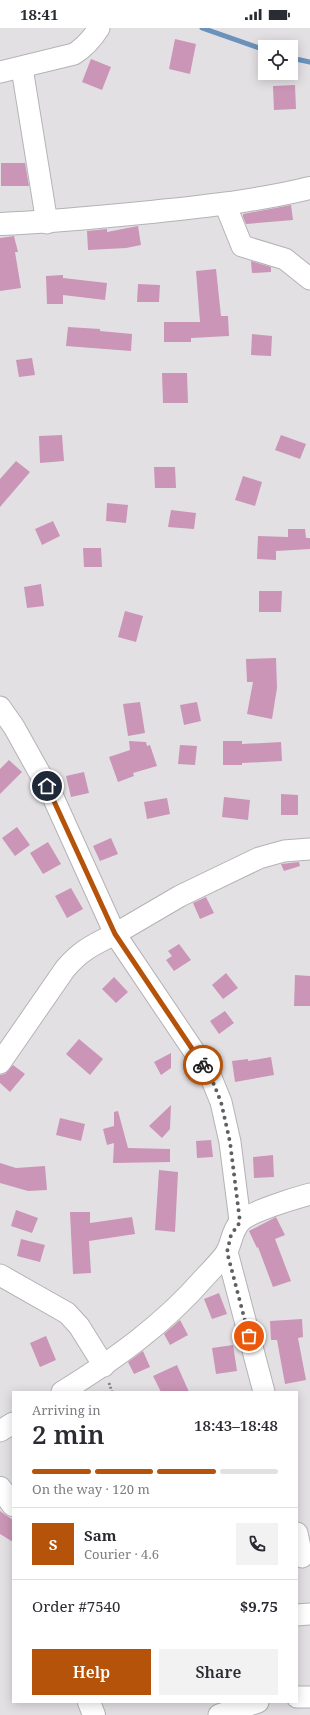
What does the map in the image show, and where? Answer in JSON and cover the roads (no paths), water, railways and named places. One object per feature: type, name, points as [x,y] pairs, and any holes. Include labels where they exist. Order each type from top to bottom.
[{"type":"street","points":[[0,72],[22,68],[74,54],[84,48],[99,28]]},
{"type":"street","points":[[22,68],[47,223]]},
{"type":"street","points":[[0,224],[47,223],[224,204],[279,196],[310,188]]},
{"type":"street","points":[[224,204],[242,246],[285,259],[310,279]]},
{"type":"street","points":[[0,707],[14,728],[53,797],[115,934],[210,1075],[218,1095],[230,1142],[240,1222]]},
{"type":"street","points":[[0,1063],[65,969],[74,958],[85,949],[115,934],[180,896],[258,858],[284,851],[310,849]]},
{"type":"street","points":[[64,1391],[104,1366],[150,1332],[185,1300],[227,1252],[231,1235],[240,1222],[269,1207],[310,1194]]},
{"type":"street","points":[[227,1252],[264,1391]]},
{"type":"street","points":[[0,1275],[67,1313],[79,1326],[104,1366]]},
{"type":"street","points":[[0,1431],[12,1424]]},
{"type":"street","points":[[0,1488],[12,1504]]},
{"type":"street","points":[[298,1537],[303,1556]]},
{"type":"street","points":[[298,1615],[310,1614]]},
{"type":"street","points":[[298,1697],[310,1697]]},
{"type":"street","points":[[89,1703],[94,1715]]},
{"type":"street","points":[[219,1715],[255,1703]]},
{"type":"waterway","points":[[202,28],[258,48]]},
{"type":"waterway","points":[[298,59],[310,62]]}]
